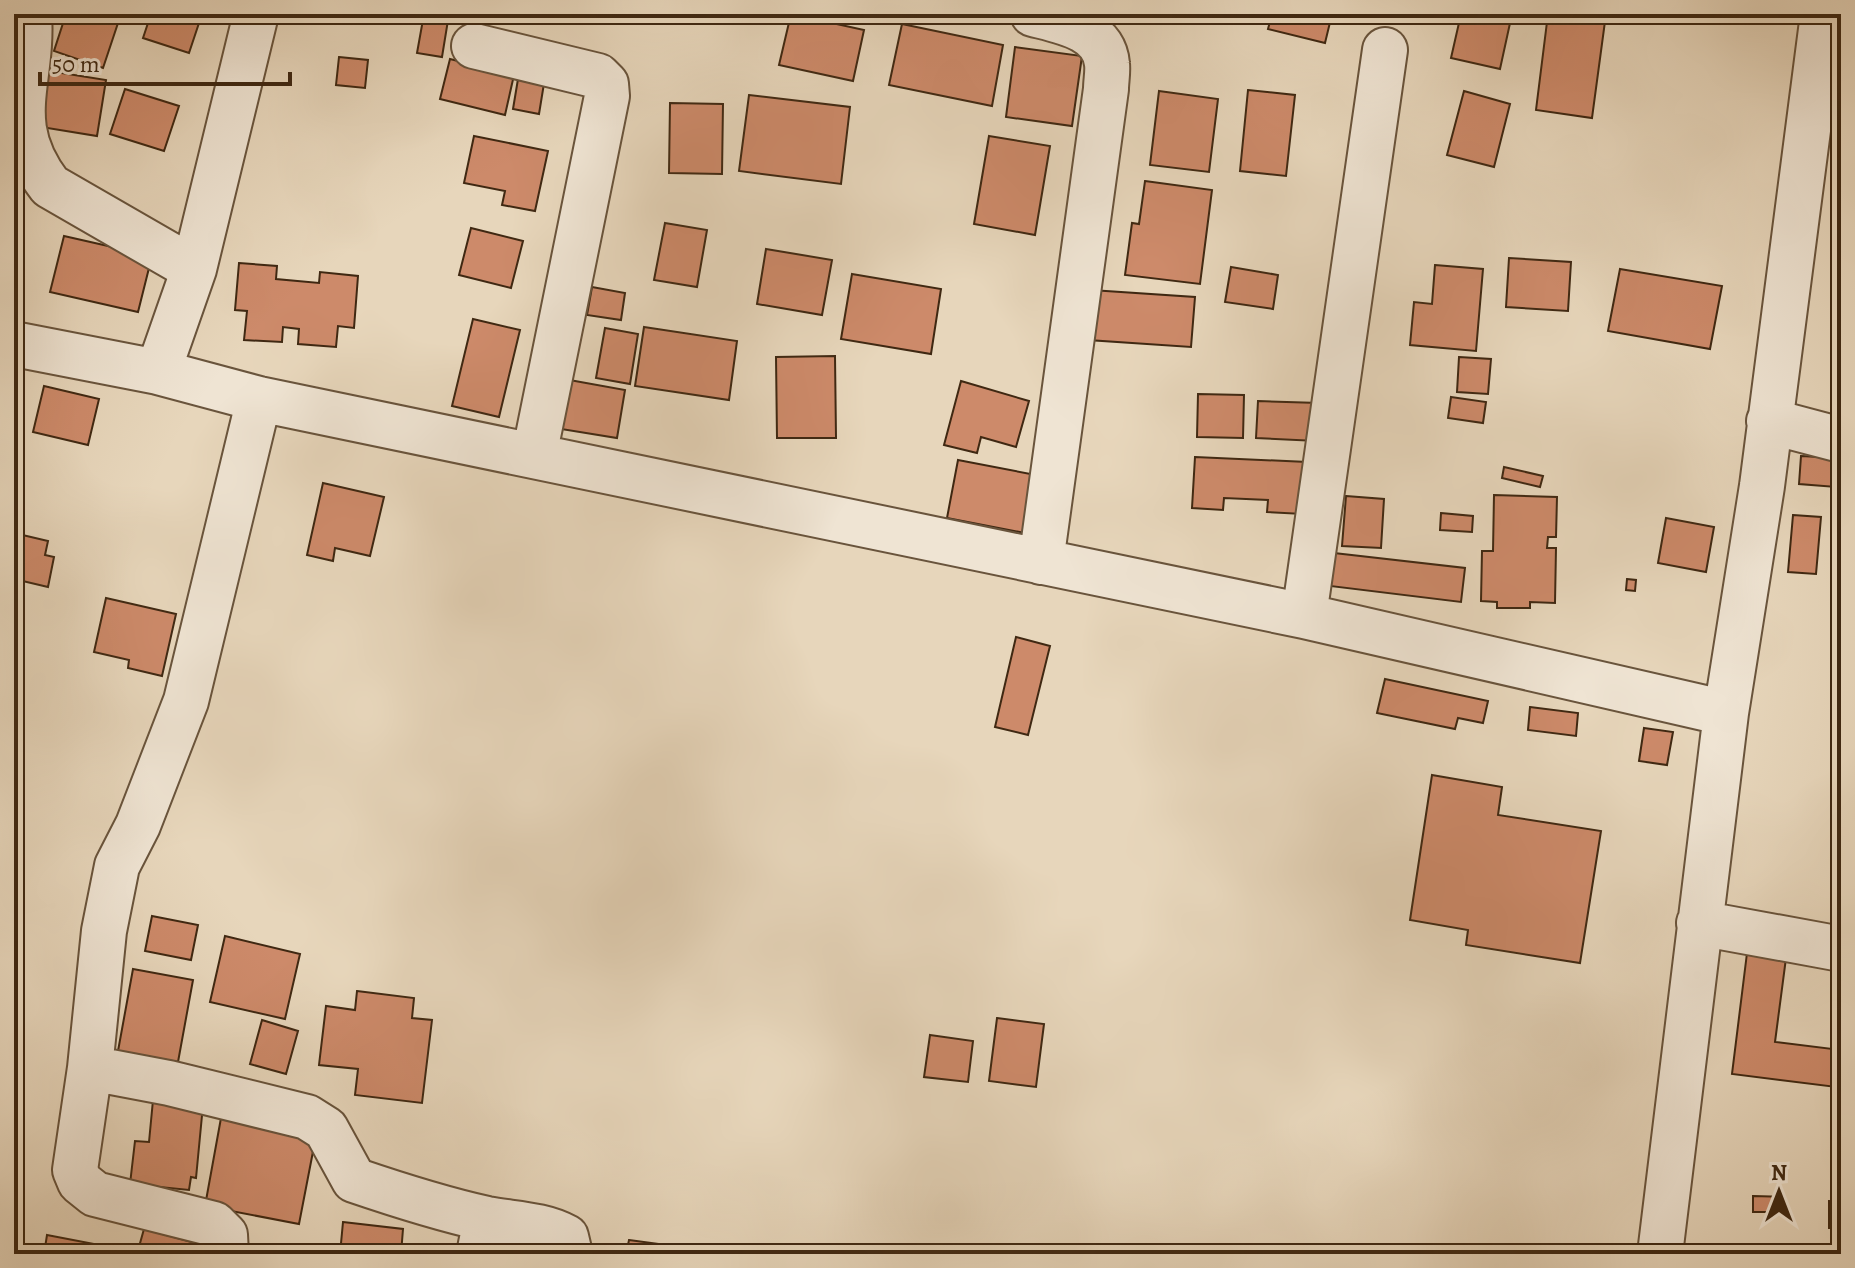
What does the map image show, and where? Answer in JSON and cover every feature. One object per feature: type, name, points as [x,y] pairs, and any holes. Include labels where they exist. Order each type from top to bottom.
[{"type":"street","points":[[29,14],[22,118],[27,149],[34,165],[50,186],[194,269]]},
{"type":"street","points":[[158,372],[194,269],[256,14]]},
{"type":"street","points":[[1033,14],[1064,22],[1093,35],[1107,60],[1106,89],[1041,562]]},
{"type":"street","points":[[1660,1254],[1726,713],[1762,486],[1823,14]]},
{"type":"street","points":[[474,46],[598,76],[606,84],[607,96],[534,456]]},
{"type":"street","points":[[1304,616],[1385,50]]},
{"type":"street","points":[[14,344],[158,372],[259,399],[1304,616],[1726,713]]},
{"type":"street","points":[[226,1254],[225,1235],[214,1224],[95,1194],[80,1182],[75,1170],[90,1068],[104,931],[117,866],[138,825],[186,701],[259,399]]},
{"type":"street","points":[[1769,421],[1841,440]]},
{"type":"street","points":[[1699,923],[1841,949]]},
{"type":"street","points":[[90,1068],[169,1083],[307,1117],[326,1129],[354,1180],[410,1199],[483,1236],[554,1231],[566,1237],[570,1254]]},
{"type":"building","points":[[66,14],[121,14],[103,68],[54,51]]},
{"type":"building","points":[[151,14],[202,14],[189,53],[143,38]]},
{"type":"building","points":[[424,14],[449,14],[442,57],[417,53]]},
{"type":"building","points":[[791,14],[864,30],[853,81],[779,65]]},
{"type":"building","points":[[1272,14],[1332,14],[1325,43],[1268,29]]},
{"type":"building","points":[[1461,14],[1512,14],[1500,69],[1451,58]]},
{"type":"building","points":[[1548,14],[1606,14],[1592,118],[1536,110]]},
{"type":"building","points":[[902,24],[1003,45],[992,106],[889,85]]},
{"type":"building","points":[[1015,47],[1082,56],[1072,126],[1006,117]]},
{"type":"building","points":[[339,57],[368,60],[365,88],[336,85]]},
{"type":"building","points":[[450,59],[514,75],[505,115],[440,99]]},
{"type":"building","points":[[521,61],[547,65],[539,114],[513,109]]},
{"type":"building","points":[[43,70],[106,80],[97,136],[35,126]]},
{"type":"building","points":[[125,89],[179,106],[164,151],[110,134]]},
{"type":"building","points":[[1248,90],[1295,95],[1286,176],[1240,171]]},
{"type":"building","points":[[1159,91],[1218,99],[1209,172],[1150,165]]},
{"type":"building","points":[[1464,91],[1510,104],[1494,167],[1447,155]]},
{"type":"building","points":[[749,95],[850,107],[841,184],[739,171]]},
{"type":"building","points":[[670,103],[723,104],[722,174],[669,173]]},
{"type":"building","points":[[474,136],[548,151],[535,211],[502,205],[505,191],[464,183]]},
{"type":"building","points":[[989,136],[1050,146],[1035,235],[974,224]]},
{"type":"building","points":[[1145,181],[1212,190],[1200,284],[1125,275],[1132,223],[1139,224]]},
{"type":"building","points":[[665,223],[707,230],[697,287],[654,280]]},
{"type":"building","points":[[471,228],[523,241],[511,288],[459,275]]},
{"type":"building","points":[[64,236],[152,256],[138,312],[50,292]]},
{"type":"building","points":[[766,249],[832,260],[822,315],[757,304]]},
{"type":"building","points":[[1509,258],[1571,262],[1568,311],[1506,307]]},
{"type":"building","points":[[239,263],[277,266],[276,279],[319,283],[320,272],[358,276],[354,328],[338,326],[336,347],[298,344],[299,329],[283,327],[282,342],[244,340],[247,311],[235,310]]},
{"type":"building","points":[[1435,265],[1483,269],[1476,351],[1410,345],[1414,302],[1432,304]]},
{"type":"building","points":[[1231,267],[1278,275],[1273,309],[1225,302]]},
{"type":"building","points":[[1620,269],[1722,286],[1710,349],[1608,331]]},
{"type":"building","points":[[852,274],[941,289],[931,354],[841,339]]},
{"type":"building","points":[[592,287],[625,293],[621,320],[587,315]]},
{"type":"building","points":[[1091,290],[1195,297],[1191,347],[1088,340]]},
{"type":"building","points":[[473,319],[520,330],[499,417],[452,406]]},
{"type":"building","points":[[644,327],[737,341],[729,400],[635,386]]},
{"type":"building","points":[[605,328],[638,334],[630,384],[596,378]]},
{"type":"building","points":[[835,356],[836,438],[777,438],[776,357]]},
{"type":"building","points":[[1459,357],[1491,359],[1488,394],[1457,392]]},
{"type":"building","points":[[564,379],[625,390],[617,438],[555,428]]},
{"type":"building","points":[[961,381],[1029,401],[1016,447],[981,437],[977,453],[944,445]]},
{"type":"building","points":[[44,386],[99,399],[88,445],[33,432]]},
{"type":"building","points":[[1198,394],[1244,395],[1243,438],[1197,437]]},
{"type":"building","points":[[1451,397],[1486,402],[1483,423],[1448,418]]},
{"type":"building","points":[[1258,401],[1319,403],[1317,441],[1256,438]]},
{"type":"building","points":[[1801,456],[1838,458],[1836,487],[1799,484]]},
{"type":"building","points":[[1195,457],[1307,462],[1303,514],[1267,512],[1268,500],[1224,498],[1223,510],[1192,508]]},
{"type":"building","points":[[958,460],[1041,476],[1030,534],[947,518]]},
{"type":"building","points":[[1504,467],[1543,476],[1540,487],[1502,478]]},
{"type":"building","points":[[323,483],[384,497],[370,556],[335,548],[333,561],[307,555]]},
{"type":"building","points":[[1494,495],[1557,497],[1556,537],[1548,537],[1547,548],[1556,548],[1555,603],[1530,602],[1530,608],[1497,608],[1497,602],[1481,601],[1482,551],[1493,551]]},
{"type":"building","points":[[1346,496],[1384,499],[1381,548],[1342,546]]},
{"type":"building","points":[[1441,513],[1473,516],[1472,532],[1440,530]]},
{"type":"building","points":[[1793,515],[1821,517],[1816,574],[1788,572]]},
{"type":"building","points":[[1666,518],[1714,527],[1706,572],[1658,563]]},
{"type":"building","points":[[14,533],[48,541],[45,555],[54,557],[48,587],[14,579]]},
{"type":"building","points":[[1334,553],[1465,568],[1461,602],[1330,586]]},
{"type":"building","points":[[1627,579],[1636,580],[1635,591],[1626,590]]},
{"type":"building","points":[[106,598],[176,614],[162,676],[128,668],[129,660],[94,652]]},
{"type":"building","points":[[1016,637],[1050,646],[1028,735],[995,727]]},
{"type":"building","points":[[1385,679],[1488,701],[1483,723],[1458,718],[1455,729],[1377,713]]},
{"type":"building","points":[[1530,707],[1578,713],[1576,736],[1528,730]]},
{"type":"building","points":[[1644,728],[1673,732],[1667,765],[1639,761]]},
{"type":"building","points":[[1432,775],[1502,787],[1498,815],[1601,831],[1580,963],[1466,945],[1468,930],[1410,920]]},
{"type":"building","points":[[152,916],[198,925],[191,960],[145,951]]},
{"type":"building","points":[[225,936],[300,954],[285,1019],[210,1002]]},
{"type":"building","points":[[1747,953],[1786,958],[1775,1042],[1841,1050],[1836,1087],[1732,1074]]},
{"type":"building","points":[[133,969],[193,980],[178,1062],[118,1051]]},
{"type":"building","points":[[357,991],[414,998],[412,1018],[432,1020],[422,1103],[355,1095],[358,1069],[319,1065],[326,1006],[355,1010]]},
{"type":"building","points":[[997,1018],[1044,1024],[1036,1087],[989,1081]]},
{"type":"building","points":[[262,1020],[298,1031],[286,1074],[250,1064]]},
{"type":"building","points":[[930,1035],[973,1041],[968,1082],[924,1077]]},
{"type":"building","points":[[153,1100],[203,1105],[196,1178],[191,1177],[189,1190],[130,1184],[135,1141],[149,1142]]},
{"type":"building","points":[[221,1118],[316,1136],[299,1224],[205,1206]]},
{"type":"building","points":[[1753,1196],[1784,1197],[1784,1212],[1753,1212]]},
{"type":"building","points":[[1829,1201],[1841,1202],[1841,1228],[1829,1228]]},
{"type":"building","points":[[343,1222],[403,1229],[401,1254],[340,1254]]},
{"type":"building","points":[[144,1229],[203,1245],[201,1254],[137,1254]]},
{"type":"building","points":[[47,1235],[115,1248],[114,1254],[44,1254]]},
{"type":"building","points":[[629,1240],[689,1248],[688,1254],[626,1254]]}]
